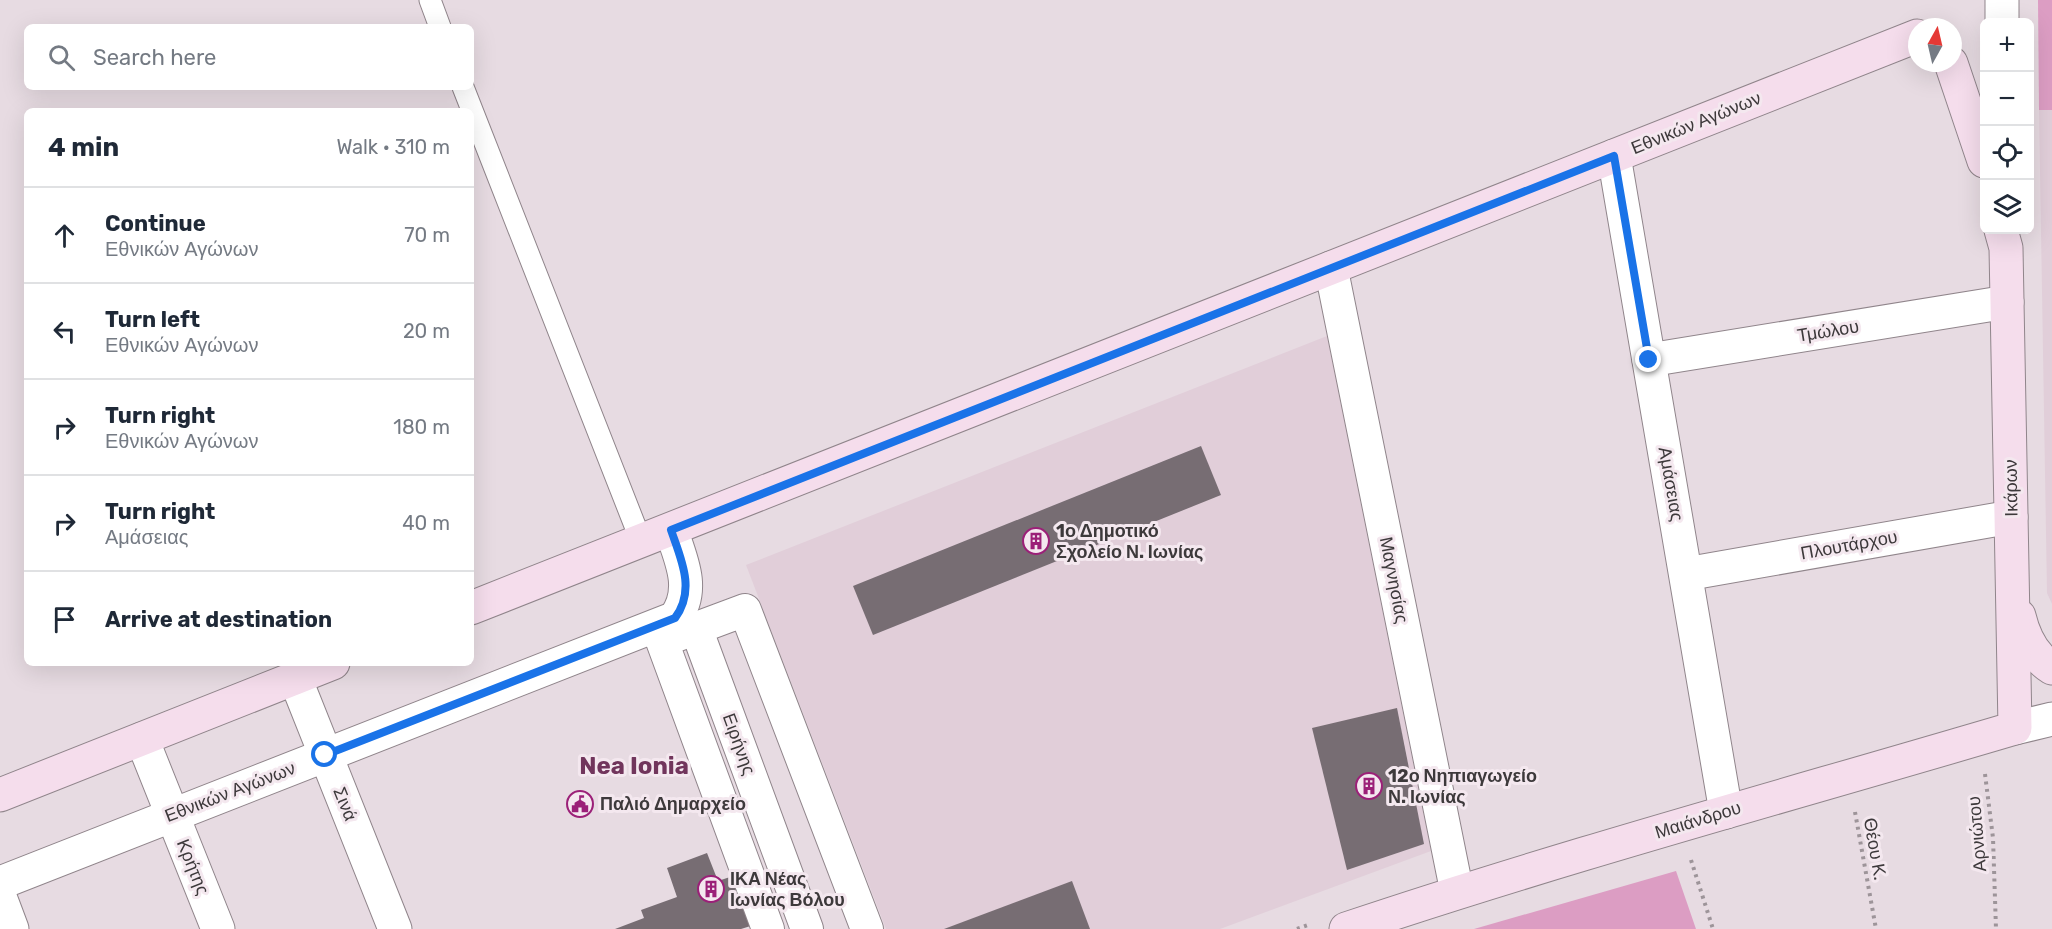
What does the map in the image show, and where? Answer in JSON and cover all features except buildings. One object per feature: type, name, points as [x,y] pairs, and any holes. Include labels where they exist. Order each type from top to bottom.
[{"type":"main road","name":"Εθνικών Αγώνων","points":[[474,607],[1908,40]]},
{"type":"main road","points":[[1954,72],[1980,149]]},
{"type":"main road","name":"Ικάρων","points":[[2004,236],[2015,728]]},
{"type":"main road","points":[[2013,591],[2023,634],[2032,649],[2052,668]]},
{"type":"main road","points":[[0,795],[325,666]]},
{"type":"main road","name":"Μαιάνδρου","points":[[1346,929],[1394,921],[1457,892],[1848,775],[2015,728]]},
{"type":"street","points":[[2002,0],[2002,18]]},
{"type":"street","name":"Αμάσειας","points":[[1614,156],[1726,812]]},
{"type":"street","name":"Μαγνησίας","points":[[1331,268],[1457,892]]},
{"type":"street","name":"Τμώλου","points":[[1649,360],[2007,302]]},
{"type":"street","name":"Πλουτάρχου","points":[[1686,574],[2012,517]]},
{"type":"street","name":"Εθνικών Αγώνων","points":[[0,883],[675,618],[683,607],[687,589],[684,568],[671,530]]},
{"type":"street","points":[[768,929],[662,641],[745,610],[867,929]]},
{"type":"street","name":"Ειρήνης","points":[[696,627],[807,929]]},
{"type":"street","name":"Σινά","points":[[295,678],[395,929]]},
{"type":"street","name":"Μαιάνδρου","points":[[2015,728],[2052,719]]},
{"type":"street","name":"Κρήτης","points":[[142,739],[218,929]]},
{"type":"street","points":[[0,897],[12,929]]},
{"type":"lane","points":[[430,0],[439,24]]},
{"type":"lane","points":[[464,90],[471,108]]},
{"type":"lane","points":[[474,115],[641,541]]},
{"type":"path","name":"Αρνιώτου","points":[[1980,738],[1993,838],[1996,929]]},
{"type":"path","name":"Θέου Κ.","points":[[1848,775],[1876,929]]},
{"type":"path","points":[[1680,825],[1713,929]]},
{"type":"shaded area","points":[[2038,0],[2052,0],[2052,110],[2039,110]]},
{"type":"shaded area","points":[[2039,110],[2052,110],[2052,604],[2047,593]]},
{"type":"shaded area","points":[[1327,336],[1431,851],[1220,929],[886,929],[746,565]]},
{"type":"shaded area","points":[[1676,871],[1696,929],[1474,929]]},
{"type":"place","name":"1ο Δημοτικό Σχολείο Ν. Ιωνίας","points":[[1036,541]]},
{"type":"place","name":"12ο Νηπιαγωγείο Ν. Ιωνίας","points":[[1369,786]]},
{"type":"place","name":"Παλιό Δημαρχείο","points":[[580,804]]},
{"type":"place","name":"ΙΚΑ Νέας Ιωνίας Βόλου","points":[[711,889]]},
{"type":"district","name":"Nea Ionia","points":[[634,766]]},
{"type":"route","points":[[325,755],[675,618],[683,607],[687,589],[684,568],[671,530],[1614,156],[1649,360]]}]
